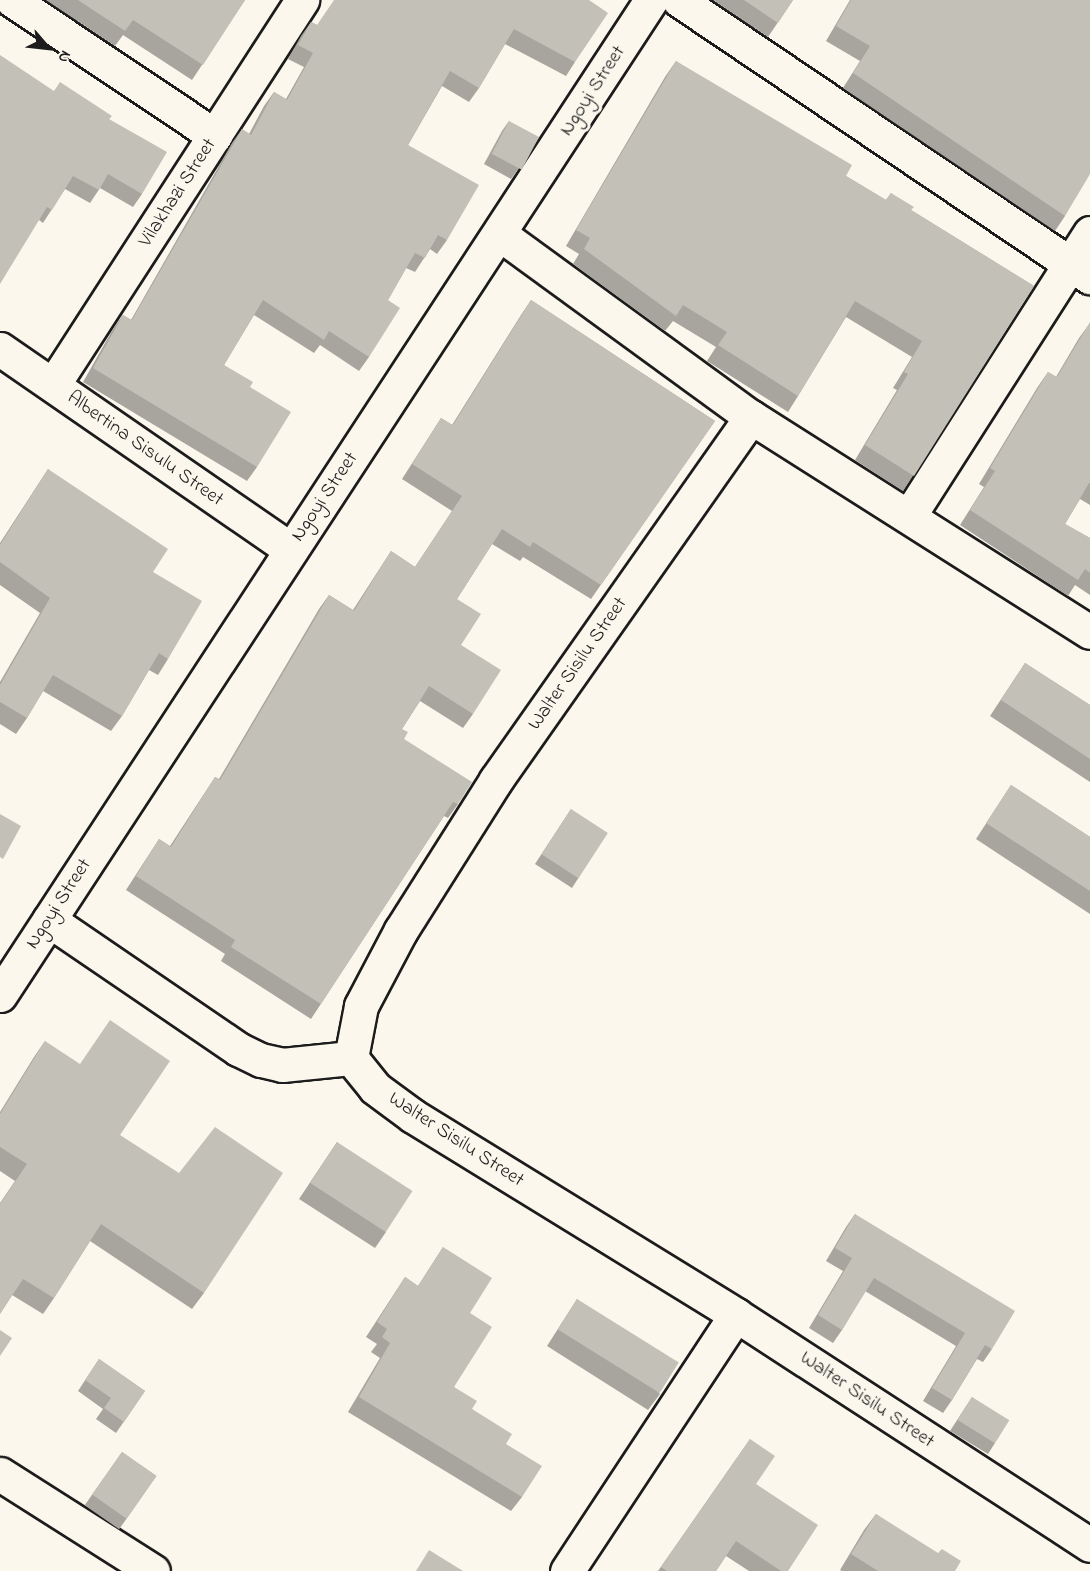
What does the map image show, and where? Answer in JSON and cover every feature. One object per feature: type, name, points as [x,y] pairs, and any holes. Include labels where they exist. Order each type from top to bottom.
[{"type":"street","points":[[12,0],[215,136]]},
{"type":"street","name":"Vilakhazi Street","points":[[54,385],[302,0]]},
{"type":"street","name":"Ngoyi Street","points":[[0,995],[290,549],[501,234],[651,0]]},
{"type":"street","points":[[679,0],[1080,270]]},
{"type":"street","points":[[909,516],[1080,270],[1090,233]]},
{"type":"street","points":[[501,234],[751,417],[1090,632]]},
{"type":"street","name":"Albertina Sisulu Street","points":[[0,349],[290,549]]},
{"type":"street","name":"Walter Sisilu Street","points":[[751,417],[496,780],[386,954],[361,1006],[351,1059],[375,1088],[413,1116],[736,1315],[1090,1545]]},
{"type":"street","points":[[48,920],[238,1049],[261,1060],[282,1065],[351,1059]]},
{"type":"street","points":[[567,1571],[736,1315]]},
{"type":"street","points":[[0,1474],[153,1571]]},
{"type":"building","points":[[78,0],[245,0],[203,65],[133,20],[125,31]]},
{"type":"building","points":[[334,0],[589,0],[608,13],[575,62],[514,29],[479,88],[450,71],[408,145],[479,185],[447,240],[438,235],[425,258],[415,253],[388,300],[400,308],[369,357],[329,331],[324,340],[263,300],[224,365],[253,382],[250,387],[291,412],[257,467],[93,368],[123,315],[132,320],[242,129],[251,135],[274,92],[287,100],[313,53],[298,45],[311,22],[317,25]]},
{"type":"building","points":[[744,0],[793,0],[778,23]]},
{"type":"building","points":[[851,0],[1090,0],[1090,174],[1065,216],[853,73],[870,46],[836,26]]},
{"type":"building","points":[[0,55],[54,91],[60,82],[112,116],[109,119],[167,152],[142,194],[108,174],[99,190],[73,176],[52,210],[47,207],[0,284]]},
{"type":"building","points":[[676,61],[852,165],[846,176],[886,200],[891,193],[914,207],[911,210],[1034,286],[914,476],[865,445],[908,374],[904,372],[922,341],[855,301],[798,396],[718,345],[727,332],[683,305],[676,316],[584,249],[590,238],[576,230]]},
{"type":"building","points":[[509,121],[539,137],[522,170],[492,154]]},
{"type":"building","points":[[531,300],[715,421],[601,585],[533,542],[530,547],[502,529],[457,599],[481,614],[461,645],[501,670],[473,714],[429,686],[402,729],[408,732],[404,739],[472,782],[458,804],[453,802],[321,1004],[231,947],[235,940],[136,876],[159,839],[171,847],[215,777],[220,780],[329,595],[354,611],[391,551],[415,567],[462,496],[412,464],[441,418],[453,425]]},
{"type":"building","points":[[1090,322],[1090,483],[1065,524],[1090,538],[1090,573],[1085,569],[1078,580],[970,510],[995,471],[990,468],[1048,372],[1057,377]]},
{"type":"building","points":[[48,469],[168,549],[153,572],[202,601],[168,659],[159,653],[122,716],[53,675],[27,718],[0,702],[0,685],[50,598],[0,562],[0,545]]},
{"type":"building","points":[[1025,663],[1090,705],[1090,759],[1001,700]]},
{"type":"building","points":[[1011,785],[1090,837],[1090,891],[986,823]]},
{"type":"building","points":[[571,809],[608,833],[578,878],[542,854]]},
{"type":"building","points":[[0,814],[21,826],[3,859],[0,857]]},
{"type":"building","points":[[110,1020],[170,1061],[120,1135],[179,1173],[215,1127],[283,1173],[204,1293],[101,1224],[54,1298],[23,1279],[0,1314],[0,1204],[27,1164],[0,1147],[0,1114],[45,1041],[80,1064]]},
{"type":"building","points":[[337,1142],[412,1191],[386,1232],[310,1183]]},
{"type":"building","points":[[855,1214],[1015,1311],[992,1349],[985,1345],[952,1400],[932,1388],[965,1333],[874,1278],[842,1330],[818,1315],[852,1258],[835,1248]]},
{"type":"building","points":[[443,1247],[492,1278],[470,1313],[492,1327],[454,1387],[477,1401],[472,1409],[512,1434],[506,1444],[542,1466],[522,1497],[359,1397],[390,1343],[382,1337],[387,1329],[377,1322],[405,1277],[418,1286]]},
{"type":"building","points":[[577,1299],[679,1363],[660,1393],[558,1330]]},
{"type":"building","points":[[0,1330],[12,1338],[0,1356]]},
{"type":"building","points":[[99,1359],[145,1391],[124,1422],[104,1408],[111,1398],[85,1380]]},
{"type":"building","points":[[972,1397],[1009,1420],[995,1443],[958,1420]]},
{"type":"building","points":[[750,1439],[775,1456],[756,1484],[818,1525],[788,1571],[781,1571],[736,1541],[716,1571],[667,1571],[661,1567]]},
{"type":"building","points":[[122,1452],[156,1476],[127,1519],[92,1495]]},
{"type":"building","points":[[876,1514],[938,1553],[942,1549],[961,1561],[955,1571],[878,1571],[851,1554]]},
{"type":"building","points":[[429,1550],[463,1571],[416,1571]]}]
